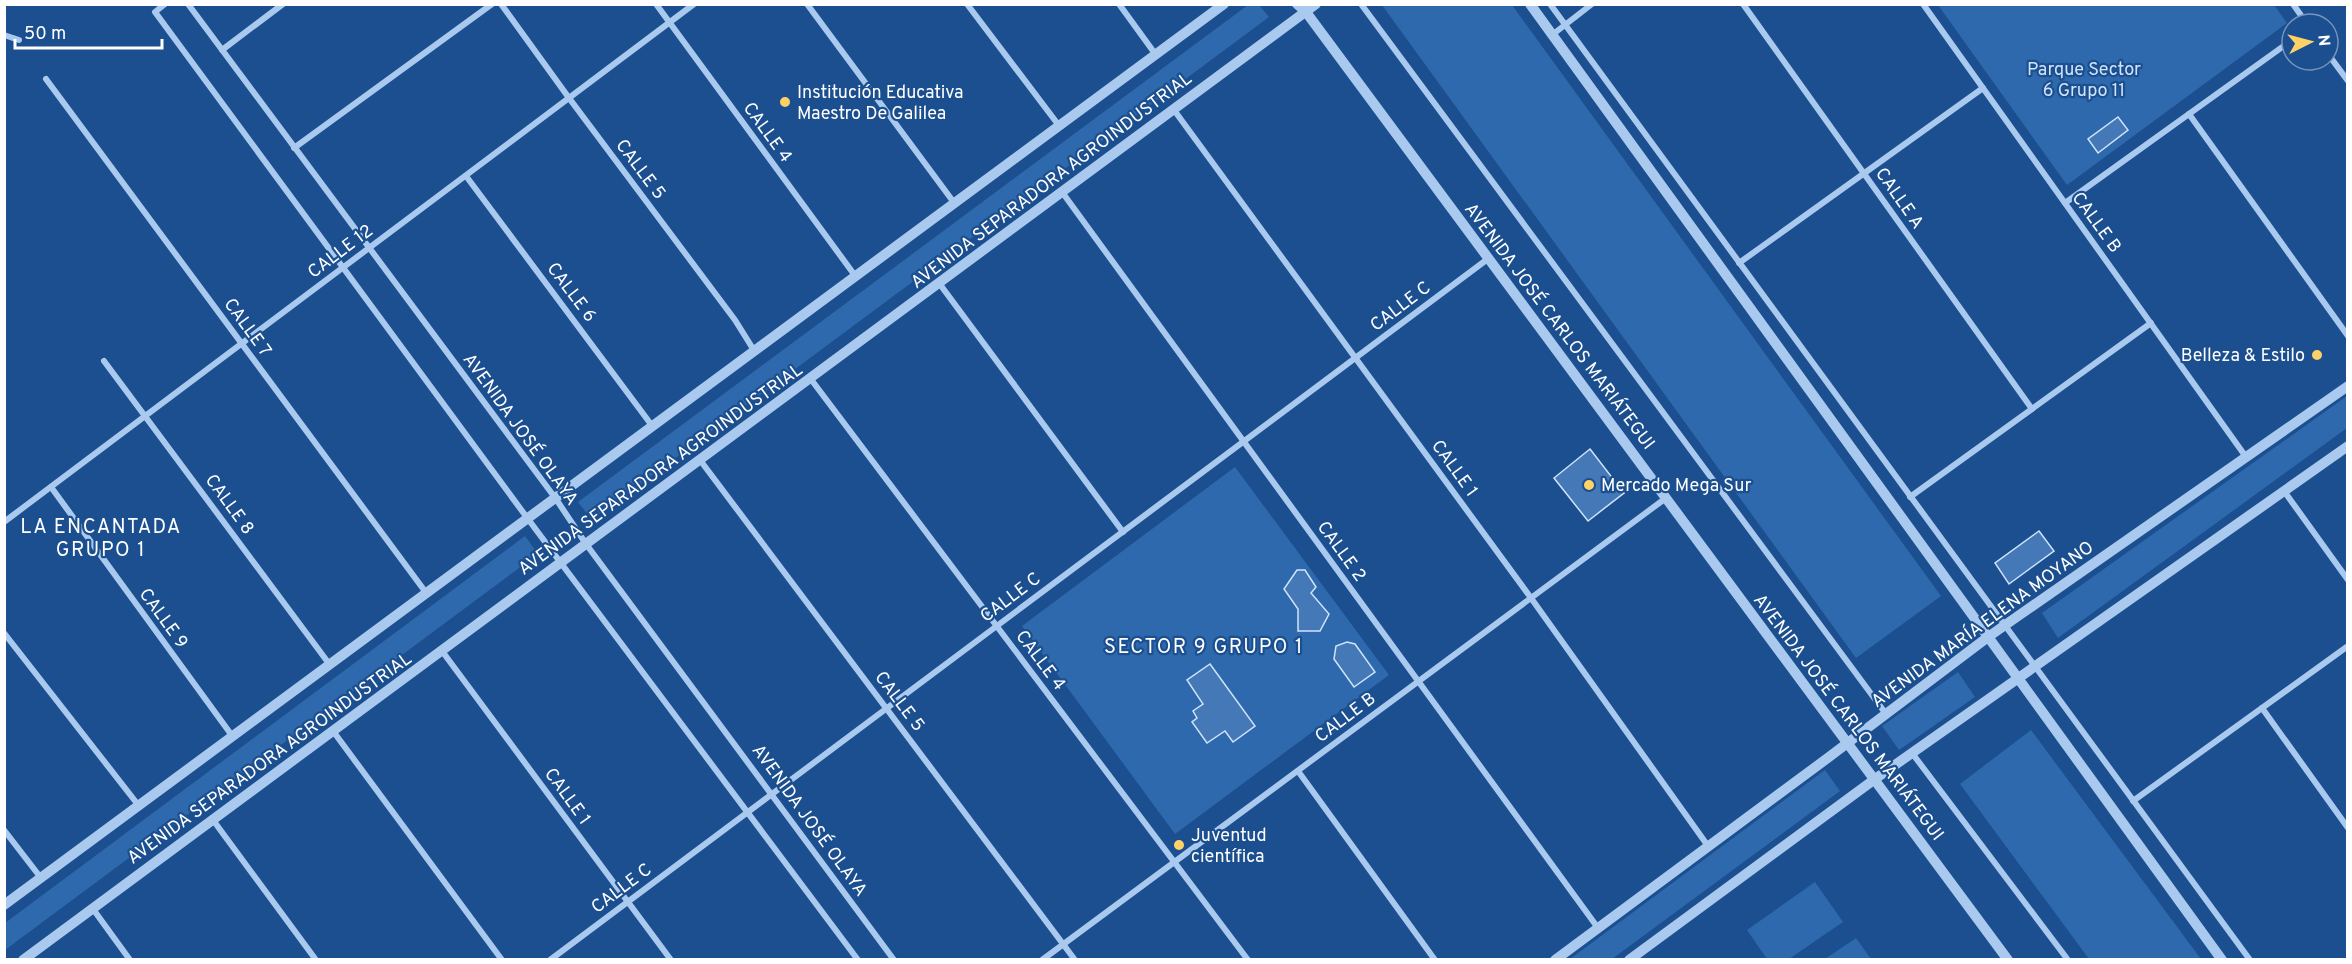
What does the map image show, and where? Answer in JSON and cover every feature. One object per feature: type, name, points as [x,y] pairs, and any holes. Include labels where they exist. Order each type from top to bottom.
[{"type":"street","points":[[165,4],[155,12],[528,519],[858,960]]},
{"type":"street","name":"AVENIDA JOSÉ OLAYA","points":[[188,4],[556,499],[586,544],[894,960]]},
{"type":"street","points":[[222,50],[283,4]]},
{"type":"street","points":[[294,148],[492,4]]},
{"type":"street","name":"CALLE 5","points":[[501,4],[735,320],[755,352]]},
{"type":"street","name":"CALLE 4","points":[[656,4],[856,277]]},
{"type":"street","name":"CALLE 12","points":[[4,522],[694,4]]},
{"type":"street","points":[[807,4],[955,204]]},
{"type":"street","points":[[967,4],[1060,127]]},
{"type":"street","points":[[1119,4],[1156,56]]},
{"type":"street","name":"AVENIDA SEPARADORA AGROINDUSTRIAL","points":[[4,905],[1224,4]]},
{"type":"street","name":"AVENIDA JOSÉ CARLOS MARIÁTEGUI","points":[[1297,4],[1306,12],[1489,258],[2008,960]]},
{"type":"street","name":"AVENIDA SEPARADORA AGROINDUSTRIAL","points":[[23,960],[1316,4]]},
{"type":"street","name":"AVENIDA JOSÉ CARLOS MARIÁTEGUI","points":[[1362,4],[1886,714]]},
{"type":"street","points":[[1530,4],[2222,960]]},
{"type":"street","points":[[1550,4],[2250,960]]},
{"type":"street","points":[[1552,35],[1592,4]]},
{"type":"street","name":"CALLE A","points":[[1743,4],[2032,409]]},
{"type":"street","name":"CALLE B","points":[[1923,4],[2246,457]]},
{"type":"street","points":[[4,35],[19,40]]},
{"type":"street","points":[[2065,203],[2280,49]]},
{"type":"street","name":"CALLE 7","points":[[46,79],[426,594]]},
{"type":"street","points":[[1739,263],[1983,88]]},
{"type":"street","name":"CALLE 1","points":[[1174,110],[1531,598],[1708,846]]},
{"type":"street","points":[[2189,114],[2348,336]]},
{"type":"street","name":"CALLE 6","points":[[466,176],[653,427]]},
{"type":"street","name":"CALLE 2","points":[[1062,192],[1598,928]]},
{"type":"street","name":"CALLE C","points":[[550,960],[1489,258]]},
{"type":"street","points":[[939,283],[1123,532]]},
{"type":"street","points":[[1910,497],[2151,323]]},
{"type":"street","name":"CALLE 8","points":[[104,362],[330,665]]},
{"type":"street","name":"CALLE 4","points":[[810,378],[1248,960]]},
{"type":"street","name":"AVENIDA MARÍA ELENA MOYANO","points":[[1555,960],[2004,625],[2348,386]]},
{"type":"street","points":[[1629,960],[1875,779],[2348,446]]},
{"type":"street","name":"CALLE 5","points":[[700,460],[1075,960]]},
{"type":"street","name":"CALLE 9","points":[[51,487],[233,737]]},
{"type":"street","points":[[2284,491],[2348,580]]},
{"type":"street","name":"CALLE B","points":[[1042,960],[1666,498]]},
{"type":"street","points":[[4,633],[139,806]]},
{"type":"street","points":[[2133,801],[2348,646]]},
{"type":"street","name":"CALLE 1","points":[[442,651],[671,960]]},
{"type":"street","points":[[2262,708],[2348,828]]},
{"type":"street","points":[[333,731],[502,960]]},
{"type":"street","name":"AVENIDA JOSÉ CARLOS MARIÁTEGUI","points":[[1912,753],[2068,960]]},
{"type":"street","points":[[1298,771],[1435,960]]},
{"type":"street","points":[[213,820],[316,960]]},
{"type":"street","points":[[4,830],[41,878]]},
{"type":"street","points":[[93,909],[130,960]]},
{"type":"green space","points":[[1248,5],[1259,5],[1269,17],[592,520],[578,502]]},
{"type":"green space","points":[[1382,5],[1512,5],[1941,596],[1856,658]]},
{"type":"green space","name":"Parque Sector 6 Grupo 11","points":[[1938,5],[2274,5],[2280,13],[2280,28],[2067,185]]},
{"type":"green space","points":[[2347,396],[2347,428],[2058,638],[2042,613]]},
{"type":"green space","points":[[1235,467],[1389,675],[1175,834],[1022,626]]},
{"type":"green space","points":[[525,536],[538,554],[5,950],[5,923]]},
{"type":"green space","points":[[1958,672],[1975,697],[1899,750],[1882,726]]},
{"type":"green space","points":[[2031,730],[2201,959],[2089,959],[1960,784]]},
{"type":"green space","points":[[1825,770],[1840,791],[1612,959],[1570,959]]},
{"type":"green space","points":[[1815,882],[1843,922],[1789,959],[1767,959],[1747,930]]},
{"type":"green space","points":[[1856,938],[1871,959],[1825,959]]},
{"type":"building","points":[[2118,117],[2128,130],[2098,153],[2088,139]]},
{"type":"building","name":"Mercado Mega Sur","points":[[1590,449],[1624,493],[1588,521],[1554,478]]},
{"type":"building","points":[[2039,531],[2054,551],[2009,584],[1995,563]]},
{"type":"building","points":[[1297,570],[1305,570],[1316,587],[1311,593],[1329,614],[1320,631],[1298,631],[1298,609],[1284,589]]},
{"type":"building","points":[[1347,642],[1355,644],[1375,672],[1354,687],[1334,659],[1336,646]]},
{"type":"building","points":[[1210,664],[1255,726],[1233,742],[1225,731],[1207,743],[1192,722],[1197,718],[1193,711],[1203,704],[1187,680]]},
{"type":"place","name":"Institución Educativa Maestro De Galilea","points":[[785,102]]},
{"type":"place","name":"Belleza & Estilo","points":[[2317,355]]},
{"type":"place","name":"Mercado Mega Sur","points":[[1589,485]]},
{"type":"place","name":"Juventud científica","points":[[1179,845]]},
{"type":"district","name":"LA ENCANTADA GRUPO 1","points":[[101,538]]},
{"type":"district","name":"SECTOR 9 GRUPO 1","points":[[1204,646]]}]
